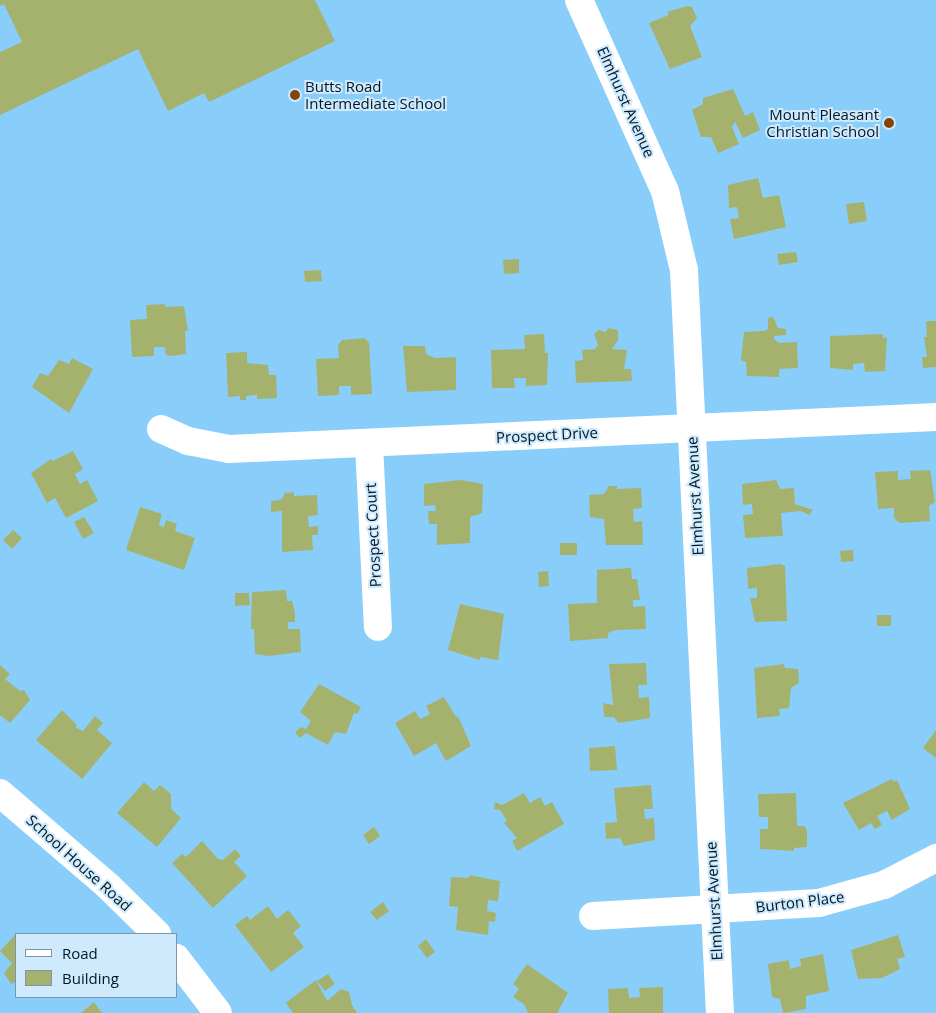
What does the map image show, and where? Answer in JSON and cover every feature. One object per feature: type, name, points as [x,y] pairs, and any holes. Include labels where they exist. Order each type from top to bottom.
[{"type":"street","name":"Elmhurst Avenue","points":[[579,0],[651,158],[677,235],[684,270],[720,1013]]},
{"type":"street","name":"Prospect Drive","points":[[161,429],[188,442],[229,450],[936,417]]},
{"type":"street","name":"Prospect Court","points":[[369,444],[378,627]]},
{"type":"street","name":"School House Road","points":[[0,793],[108,886],[156,933]]},
{"type":"street","name":"Burton Place","points":[[593,916],[788,907],[842,898],[884,885],[936,858]]},
{"type":"street","points":[[178,961],[218,1013]]},
{"type":"building","name":"Butts Road Intermediate School","points":[[0,0],[315,0],[335,41],[209,102],[204,93],[168,111],[138,49],[0,115],[0,52],[22,42],[4,4],[0,6]]},
{"type":"building","points":[[687,6],[692,7],[697,18],[690,26],[702,57],[670,69],[649,23],[669,15],[667,12]]},
{"type":"building","points":[[733,89],[745,116],[753,112],[760,130],[743,138],[735,122],[732,127],[739,144],[718,153],[711,137],[701,137],[692,110],[703,104],[703,98]]},
{"type":"building","points":[[758,178],[763,198],[779,195],[786,227],[734,239],[730,219],[739,218],[737,207],[729,208],[728,185]]},
{"type":"building","points":[[864,202],[867,221],[849,224],[846,204]]},
{"type":"building","points":[[796,252],[798,262],[779,265],[777,254]]},
{"type":"building","points":[[519,259],[519,273],[504,274],[503,260]]},
{"type":"building","points":[[321,270],[322,281],[305,282],[304,271]]},
{"type":"building","points":[[165,304],[165,307],[184,306],[188,331],[185,331],[186,354],[166,355],[165,347],[154,347],[154,356],[132,357],[130,320],[147,319],[146,305]]},
{"type":"building","points":[[773,317],[778,328],[786,329],[786,335],[774,336],[774,339],[779,343],[797,342],[798,368],[779,369],[779,377],[747,376],[746,362],[741,360],[744,332],[765,331],[768,329],[768,318]]},
{"type":"building","points":[[926,321],[936,321],[936,367],[923,368],[922,357],[927,357],[924,337],[927,337]]},
{"type":"building","points":[[608,328],[618,330],[618,340],[612,349],[627,350],[624,369],[631,369],[632,381],[576,383],[575,361],[583,360],[582,350],[595,349],[598,345],[594,334],[598,330],[606,332]]},
{"type":"building","points":[[544,334],[545,353],[548,353],[547,385],[526,386],[526,378],[514,378],[515,388],[492,388],[491,350],[525,349],[524,335]]},
{"type":"building","points":[[883,334],[883,338],[887,337],[885,371],[865,372],[864,363],[853,364],[853,370],[830,368],[830,336]]},
{"type":"building","points":[[365,338],[369,343],[372,394],[351,395],[351,386],[339,386],[339,395],[318,396],[316,359],[339,358],[338,345],[342,340]]},
{"type":"building","points":[[403,346],[425,346],[426,354],[435,358],[456,357],[456,390],[407,392]]},
{"type":"building","points":[[247,352],[247,363],[268,365],[269,375],[276,375],[277,398],[257,399],[257,395],[246,396],[246,400],[240,400],[240,396],[228,397],[226,353]]},
{"type":"building","points":[[72,358],[93,369],[69,413],[32,387],[40,373],[48,376],[59,360],[69,364]]},
{"type":"building","points":[[73,451],[83,469],[75,474],[80,484],[87,480],[98,501],[66,518],[55,498],[47,503],[31,473],[51,459],[53,461]]},
{"type":"building","points":[[930,470],[935,502],[929,506],[930,521],[900,523],[894,518],[894,508],[878,509],[875,472],[898,471],[898,480],[911,479],[910,471]]},
{"type":"building","points":[[461,480],[483,484],[482,513],[470,517],[470,543],[437,545],[437,524],[429,524],[428,511],[436,511],[435,505],[424,506],[424,484]]},
{"type":"building","points":[[776,480],[780,489],[794,488],[795,504],[813,510],[809,515],[801,511],[781,513],[783,536],[745,538],[743,515],[753,514],[752,504],[743,505],[742,484]]},
{"type":"building","points":[[609,486],[617,486],[617,489],[641,488],[642,508],[633,509],[634,522],[642,521],[643,545],[606,545],[604,519],[590,517],[589,495],[604,494]]},
{"type":"building","points":[[294,492],[294,496],[317,495],[318,515],[308,516],[309,527],[318,526],[318,535],[312,535],[313,550],[282,552],[282,511],[271,512],[271,501],[281,500],[285,493]]},
{"type":"building","points":[[140,507],[162,514],[159,525],[164,527],[166,520],[177,524],[175,531],[195,538],[184,570],[126,550]]},
{"type":"building","points":[[84,517],[94,533],[83,539],[74,522]]},
{"type":"building","points":[[13,530],[22,538],[12,549],[3,540]]},
{"type":"building","points":[[560,543],[577,543],[577,555],[560,555]]},
{"type":"building","points":[[853,550],[854,561],[841,562],[840,551]]},
{"type":"building","points":[[780,564],[785,566],[787,621],[755,622],[750,598],[757,598],[757,588],[748,589],[747,568]]},
{"type":"building","points":[[631,568],[632,579],[637,579],[640,600],[633,600],[633,607],[645,606],[646,629],[616,630],[608,633],[608,638],[570,641],[568,604],[597,603],[597,570]]},
{"type":"building","points":[[548,571],[549,586],[539,587],[538,572]]},
{"type":"building","points":[[286,590],[287,601],[292,601],[295,612],[295,622],[288,622],[288,629],[300,629],[301,652],[269,656],[255,654],[254,629],[251,629],[252,592]]},
{"type":"building","points":[[235,593],[249,593],[250,605],[235,606]]},
{"type":"building","points":[[460,604],[504,614],[498,660],[480,657],[480,660],[448,650]]},
{"type":"building","points":[[877,615],[891,615],[891,626],[877,626]]},
{"type":"building","points":[[646,663],[647,685],[638,685],[639,698],[649,697],[650,718],[618,723],[614,717],[604,717],[603,703],[613,705],[609,664]]},
{"type":"building","points":[[784,664],[785,668],[798,669],[799,683],[791,688],[789,708],[779,709],[780,716],[757,718],[754,668]]},
{"type":"building","points":[[0,665],[10,674],[5,679],[20,691],[24,690],[30,700],[10,723],[0,715]]},
{"type":"building","points":[[319,684],[361,707],[357,714],[354,713],[346,734],[335,732],[328,745],[306,733],[300,738],[295,732],[301,727],[306,729],[311,721],[300,712]]},
{"type":"building","points":[[444,697],[456,717],[458,716],[471,746],[446,761],[436,743],[414,756],[395,723],[415,711],[420,719],[430,714],[426,706]]},
{"type":"building","points":[[62,710],[77,725],[75,727],[83,731],[95,716],[103,723],[97,730],[112,743],[82,779],[36,740]]},
{"type":"building","points":[[936,730],[936,758],[923,748]]},
{"type":"building","points":[[615,746],[617,770],[590,771],[589,748]]},
{"type":"building","points":[[892,779],[894,782],[897,780],[910,809],[892,820],[887,811],[877,816],[882,825],[875,829],[871,823],[859,830],[843,803]]},
{"type":"building","points":[[144,782],[154,791],[160,785],[171,794],[171,809],[181,818],[157,847],[117,813]]},
{"type":"building","points":[[651,785],[653,809],[644,809],[645,819],[654,818],[655,840],[624,846],[620,838],[606,839],[605,823],[617,822],[614,788]]},
{"type":"building","points":[[524,793],[530,803],[540,797],[545,806],[552,802],[564,824],[517,851],[512,841],[517,838],[504,823],[507,821],[500,810],[494,809],[495,802],[502,805]]},
{"type":"building","points":[[796,793],[797,826],[804,826],[807,830],[807,847],[794,848],[794,851],[760,849],[760,829],[768,829],[768,817],[759,817],[758,794]]},
{"type":"building","points":[[374,827],[380,836],[369,844],[363,835]]},
{"type":"building","points":[[202,841],[218,859],[223,860],[235,849],[241,856],[234,862],[247,876],[213,908],[172,863],[182,854],[186,857]]},
{"type":"building","points":[[469,875],[500,881],[498,901],[488,900],[487,911],[496,913],[495,922],[489,921],[488,935],[456,930],[458,907],[449,906],[451,877],[469,878]]},
{"type":"building","points":[[383,902],[389,911],[377,920],[370,912]]},
{"type":"building","points":[[268,906],[277,919],[288,910],[301,926],[293,933],[304,947],[271,972],[235,925],[247,916],[250,920]]},
{"type":"building","points":[[15,935],[15,982],[11,984],[4,973],[12,963],[0,951]]},
{"type":"building","points":[[898,935],[905,957],[897,959],[900,969],[882,978],[858,979],[851,950]]},
{"type":"building","points":[[426,939],[435,952],[427,958],[418,946]]},
{"type":"building","points":[[823,954],[829,991],[806,996],[806,1009],[783,1013],[780,999],[772,997],[768,964],[789,960],[790,969],[801,966],[800,959]]},
{"type":"building","points":[[527,964],[568,993],[557,1013],[528,1013],[524,1004],[513,997],[519,989],[513,984]]},
{"type":"building","points":[[328,974],[335,984],[325,991],[317,981]]},
{"type":"building","points":[[316,980],[327,1001],[341,989],[349,992],[352,1005],[357,1013],[293,1013],[286,1003]]},
{"type":"building","points":[[663,987],[663,1013],[609,1013],[608,989],[628,988],[629,998],[640,997],[639,988]]},
{"type":"building","points":[[94,1002],[102,1013],[81,1013]]},
{"type":"place","name":"Butts Road Intermediate School","points":[[295,95]]},
{"type":"place","name":"Mount Pleasant Christian School","points":[[889,123]]}]
